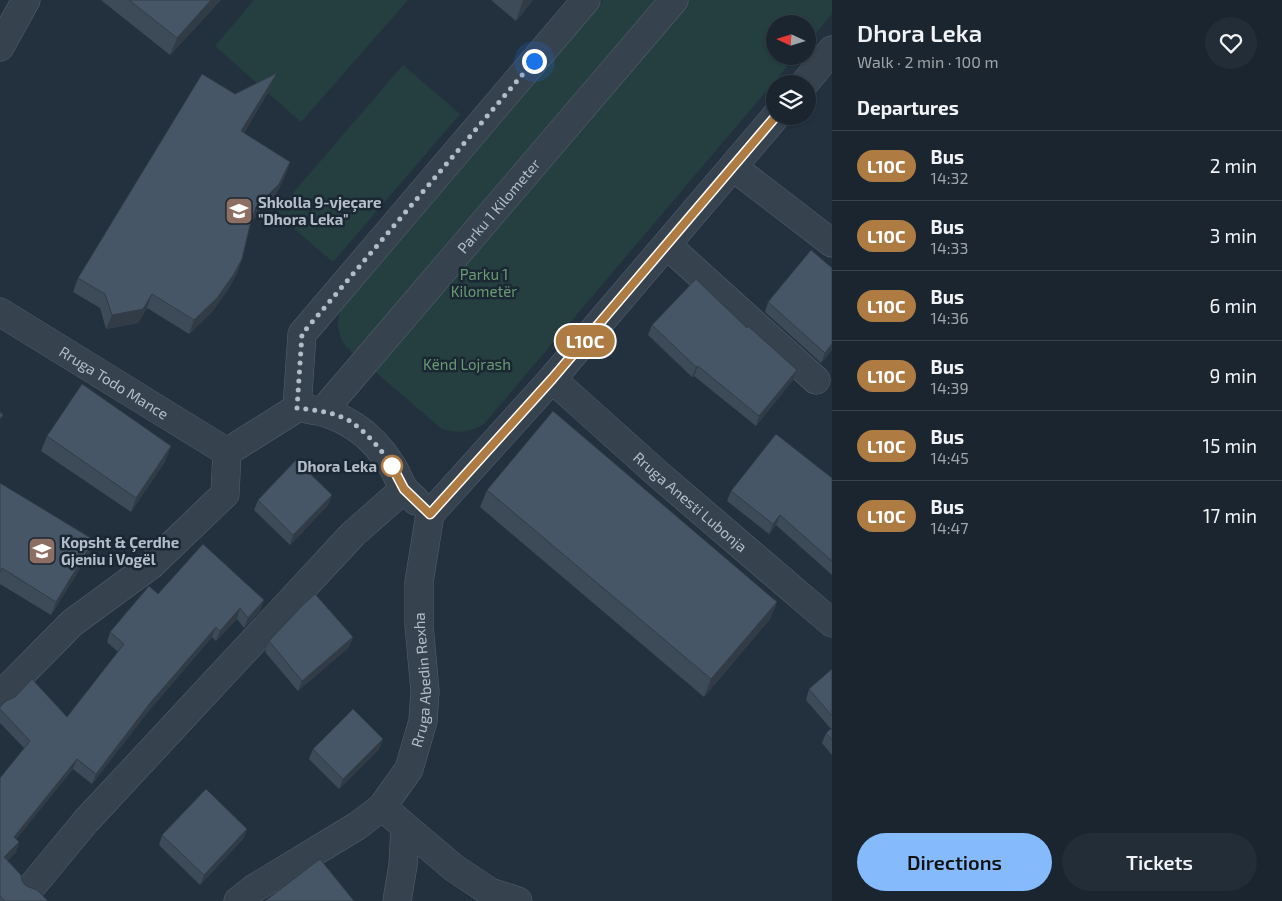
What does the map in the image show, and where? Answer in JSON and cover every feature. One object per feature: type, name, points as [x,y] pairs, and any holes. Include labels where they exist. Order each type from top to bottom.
[{"type":"street","points":[[0,47],[26,0]]},
{"type":"street","points":[[586,0],[302,334],[310,409],[350,422],[373,442],[392,466],[404,489],[430,514],[552,379],[769,125]]},
{"type":"street","name":"Parku 1 Kilometer","points":[[227,452],[310,409],[674,0]]},
{"type":"street","points":[[811,75],[832,50]]},
{"type":"street","points":[[734,167],[832,243]]},
{"type":"street","points":[[667,245],[816,380]]},
{"type":"street","name":"Rruga Todo Mance","points":[[0,312],[227,452]]},
{"type":"street","name":"Rruga Anesti Lubonja","points":[[552,379],[659,475],[832,623]]},
{"type":"street","points":[[0,696],[72,623],[151,565],[225,494],[227,452]]},
{"type":"street","points":[[33,884],[86,821],[353,534],[404,489]]},
{"type":"street","name":"Rruga Abedin Rexha","points":[[238,901],[253,889],[357,826],[382,807],[409,769],[423,721],[425,691],[419,626],[419,582],[430,514]]},
{"type":"street","points":[[382,807],[454,868],[490,892],[518,901]]},
{"type":"street","points":[[397,901],[403,865],[405,827]]},
{"type":"green space","points":[[254,0],[408,0],[301,122],[215,46]]},
{"type":"green space","name":"Parku 1 Kilometër","points":[[603,0],[832,0],[832,14],[816,33],[816,15],[766,15],[766,65],[788,65],[780,75],[766,75],[766,91],[483,425],[463,432],[442,429],[346,347],[338,329],[340,309]]},
{"type":"green space","points":[[403,65],[460,114],[333,262],[276,213]]},
{"type":"building","points":[[129,0],[211,0],[177,38]]},
{"type":"building","points":[[277,73],[241,131],[290,162],[279,184],[256,207],[242,259],[234,274],[217,298],[194,320],[152,294],[143,309],[112,315],[105,294],[78,278],[202,74],[235,94]]},
{"type":"building","points":[[811,250],[832,268],[832,344],[825,353],[768,302]]},
{"type":"building","points":[[696,279],[747,328],[748,326],[797,370],[759,416],[698,366],[696,367],[652,325]]},
{"type":"building","points":[[82,384],[171,446],[136,498],[47,436]]},
{"type":"building","points":[[553,411],[777,602],[711,679],[487,490]]},
{"type":"building","points":[[776,434],[832,478],[832,561],[780,515],[773,524],[731,491]]},
{"type":"building","points":[[296,460],[332,495],[293,535],[258,500]]},
{"type":"building","points":[[0,483],[94,540],[56,602],[2,568],[0,572]]},
{"type":"building","points":[[203,544],[264,600],[248,618],[240,608],[220,631],[216,627],[150,703],[96,774],[77,759],[14,837],[19,842],[4,857],[21,875],[22,881],[26,886],[37,890],[48,901],[5,901],[0,896],[0,778],[30,741],[0,707],[6,701],[15,697],[32,679],[67,717],[124,644],[110,632],[149,586],[158,594]]},
{"type":"building","points":[[315,594],[353,637],[302,681],[269,641]]},
{"type":"building","points":[[832,669],[832,716],[809,689]]},
{"type":"building","points":[[353,709],[383,739],[343,779],[313,749]]},
{"type":"building","points":[[832,728],[832,740],[826,733]]},
{"type":"building","points":[[206,789],[247,829],[204,875],[162,835]]},
{"type":"building","points":[[320,859],[354,901],[265,901]]},
{"type":"bus line","name":"L10C","points":[[392,466],[404,489],[430,514],[552,379],[768,125]]},
{"type":"place","name":"Shkolla 9-vjeçare \"Dhora Leka\"","points":[[239,211]]},
{"type":"place","name":"Dhora Leka","points":[[392,466]]},
{"type":"place","name":"Kopsht & Çerdhe Gjeniu i Vogël","points":[[42,551]]},
{"type":"route","points":[[392,466],[373,442],[350,422],[323,411],[297,408],[302,334],[534,61]]},
{"type":"park label","name":"Kënd Lojrash","points":[[467,364]]}]
